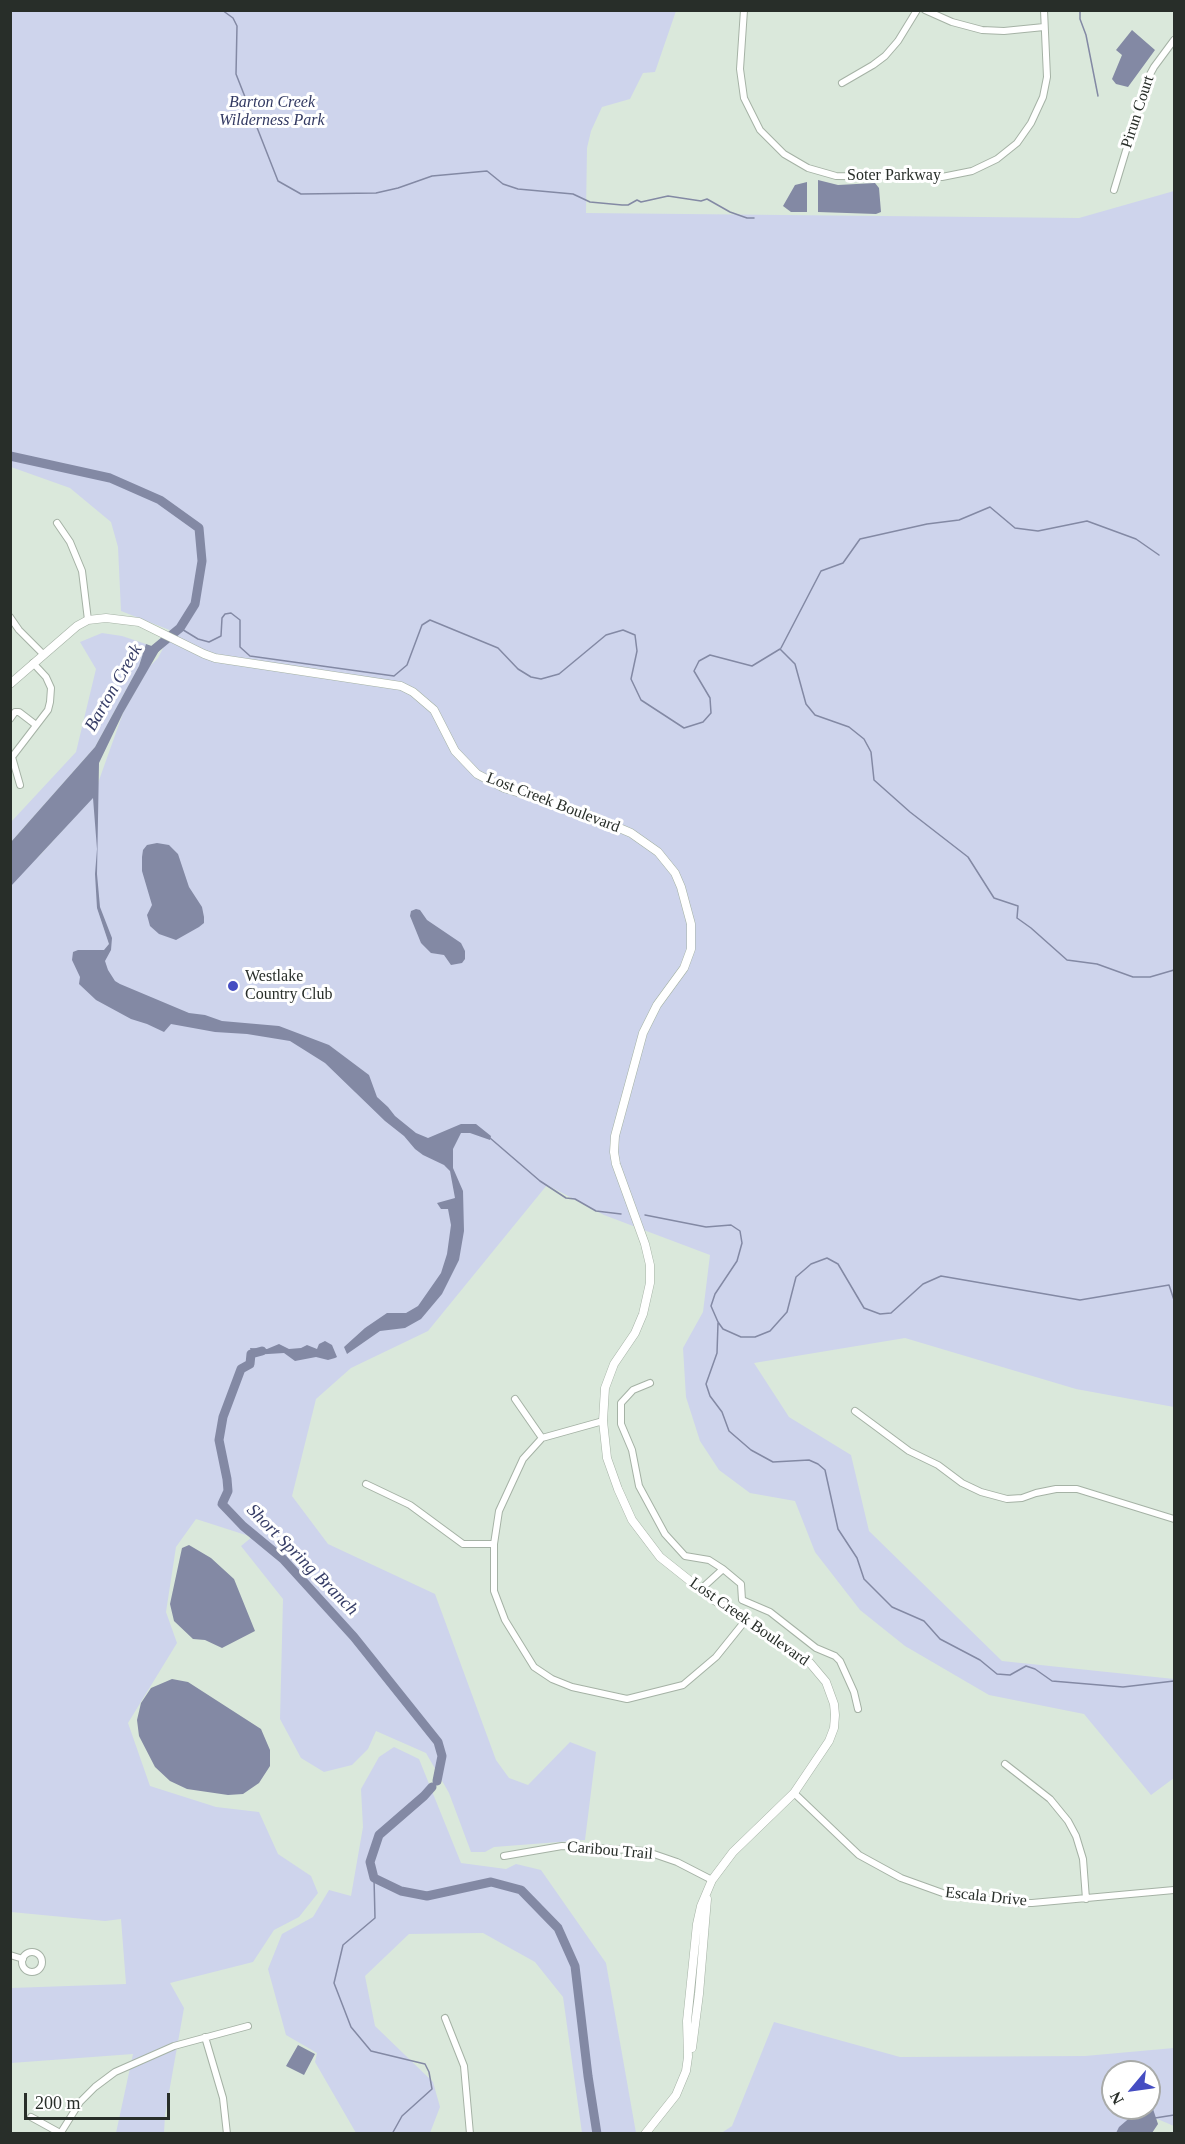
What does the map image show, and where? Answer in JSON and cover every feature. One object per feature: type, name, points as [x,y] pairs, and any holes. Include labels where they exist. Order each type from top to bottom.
[{"type":"street","name":"Soter Parkway","points":[[744,10],[740,79],[746,104],[756,123],[770,142],[791,159],[816,171],[844,176],[952,176],[980,168],[1004,154],[1027,130],[1043,97],[1047,67],[1044,10]]},
{"type":"street","points":[[842,83],[885,56],[898,41],[917,10]]},
{"type":"street","points":[[926,10],[952,22],[982,30],[1004,31],[1044,27]]},
{"type":"street","name":"Pirun Court","points":[[1114,190],[1148,78],[1174,40]]},
{"type":"street","points":[[10,684],[76,626],[88,620],[82,571],[70,542],[57,523]]},
{"type":"street","points":[[10,617],[19,630],[43,654]]},
{"type":"street","name":"Lost Creek Boulevard","points":[[88,620],[106,618],[139,622],[215,658],[401,686],[413,692],[434,710],[455,750],[477,774],[504,788],[591,815],[631,833],[658,852],[675,873],[681,887],[691,924],[691,949],[684,968],[657,1005],[643,1033],[621,1109],[614,1152],[620,1176],[645,1244],[650,1265],[650,1283],[643,1314],[635,1333],[614,1364],[605,1388],[603,1421],[607,1458],[632,1521],[660,1557],[700,1590],[810,1663],[826,1682],[831,1693],[835,1715],[830,1741],[794,1793],[733,1852],[712,1880],[701,1906],[699,1944],[687,2021],[686,2071],[676,2095],[645,2133]]},
{"type":"street","points":[[20,785],[11,757],[48,710],[51,694],[46,677],[33,663]]},
{"type":"street","points":[[10,718],[15,712],[19,712],[36,725]]},
{"type":"street","points":[[650,1383],[633,1390],[621,1403],[620,1410],[621,1424],[634,1460],[639,1486],[659,1525],[685,1556],[709,1560],[741,1584],[742,1600],[770,1612],[816,1648],[835,1656],[840,1661],[854,1692],[858,1709]]},
{"type":"street","points":[[515,1399],[543,1438]]},
{"type":"street","points":[[855,1411],[909,1451],[938,1465],[962,1483],[981,1492],[1001,1498],[1015,1499],[1056,1489],[1077,1489],[1174,1519]]},
{"type":"street","points":[[603,1421],[543,1438],[523,1459],[499,1511],[494,1544],[494,1591],[505,1620],[534,1667],[552,1679],[572,1687],[627,1699],[683,1685],[716,1657],[745,1621]]},
{"type":"street","points":[[366,1484],[410,1505],[463,1544],[494,1544]]},
{"type":"street","points":[[700,1590],[723,1569]]},
{"type":"street","points":[[1005,1764],[1050,1799],[1068,1821],[1076,1836],[1083,1860],[1086,1899]]},
{"type":"street","name":"Escala Drive","points":[[794,1793],[860,1855],[901,1878],[941,1894],[1016,1903],[1174,1890]]},
{"type":"street","name":"Caribou Trail","points":[[504,1856],[562,1846],[645,1851],[677,1862],[712,1880]]},
{"type":"street","points":[[10,1955],[23,1959]]},
{"type":"street","points":[[445,2018],[464,2066],[470,2133]]},
{"type":"street","points":[[31,2117],[60,2133],[80,2102],[95,2086],[115,2072],[174,2046],[248,2026]]},
{"type":"street","points":[[205,2037],[223,2098],[227,2133]]},
{"type":"green space","name":"Barton Creek Wilderness Park","points":[[11,11],[676,11],[655,72],[643,73],[630,99],[602,107],[591,131],[587,148],[586,213],[1079,218],[1174,191],[1174,1407],[1076,1389],[905,1338],[754,1363],[789,1417],[851,1455],[869,1531],[1002,1661],[1174,1679],[1174,1778],[1151,1795],[1084,1714],[989,1695],[905,1646],[860,1610],[815,1552],[795,1501],[750,1493],[719,1470],[700,1441],[686,1397],[683,1348],[703,1312],[710,1255],[604,1215],[547,1185],[428,1331],[351,1368],[316,1399],[292,1496],[328,1544],[435,1594],[496,1760],[509,1778],[528,1785],[570,1742],[596,1752],[585,1840],[494,1847],[485,1852],[471,1852],[449,1793],[426,1753],[376,1731],[368,1749],[352,1765],[324,1772],[301,1758],[280,1719],[283,1599],[241,1546],[252,1537],[196,1519],[176,1547],[166,1612],[177,1643],[128,1723],[150,1786],[216,1807],[259,1812],[278,1854],[311,1876],[318,1893],[299,1917],[274,1930],[253,1962],[170,1983],[184,2008],[165,2115],[164,2133],[116,2133],[133,2054],[11,2063],[11,1988],[126,1984],[121,1919],[105,1921],[11,1912],[11,881],[40,855],[93,797],[123,713],[149,667],[158,658],[172,631],[121,611],[118,547],[111,522],[70,488],[11,467]]},
{"type":"green space","points":[[102,633],[122,636],[146,644],[139,666],[95,747],[11,842],[11,822],[76,752],[96,669],[80,642]]},
{"type":"green space","points":[[394,1747],[419,1759],[461,1863],[506,1869],[516,1864],[541,1870],[606,1963],[636,2133],[582,2133],[563,1997],[535,1962],[483,1933],[409,1934],[365,1976],[375,2026],[433,2082],[440,2107],[430,2133],[356,2133],[315,2062],[317,2053],[286,2035],[268,1969],[282,1934],[313,1917],[329,1890],[351,1896],[363,1827],[361,1789],[379,1757]]},
{"type":"green space","points":[[774,2022],[900,2057],[1085,2056],[1174,2048],[1174,2126],[1160,2120],[1161,2060],[1101,2060],[1101,2120],[1137,2120],[1118,2133],[720,2134],[732,2126]]},
{"type":"shaded area","points":[[1132,30],[1155,50],[1128,87],[1116,84],[1112,79],[1122,55],[1116,50]]},
{"type":"shaded area","points":[[818,180],[838,185],[875,183],[879,188],[881,212],[876,214],[818,212]]},
{"type":"shaded area","points":[[807,182],[807,212],[791,212],[783,206],[795,185]]},
{"type":"shaded area","points":[[146,644],[160,649],[123,713],[99,763],[97,874],[100,907],[112,938],[111,950],[105,961],[115,981],[189,1013],[205,1015],[222,1021],[279,1026],[329,1045],[369,1075],[377,1097],[395,1116],[416,1133],[428,1138],[461,1124],[476,1124],[491,1136],[490,1140],[470,1133],[461,1133],[453,1149],[453,1168],[463,1191],[464,1231],[459,1260],[442,1294],[421,1319],[405,1328],[380,1331],[347,1354],[344,1347],[365,1328],[387,1313],[406,1313],[418,1306],[441,1273],[447,1254],[451,1225],[448,1209],[441,1209],[437,1203],[455,1198],[450,1171],[444,1165],[415,1149],[325,1063],[290,1041],[171,1024],[164,1032],[131,1019],[96,1000],[79,984],[80,977],[72,960],[73,952],[104,950],[109,944],[97,908],[95,874],[97,849],[93,798],[11,886],[11,842],[95,747],[139,666]]},
{"type":"shaded area","points":[[157,843],[169,845],[178,854],[189,887],[202,907],[204,917],[204,923],[176,940],[159,934],[150,926],[147,915],[152,905],[142,871],[142,857],[147,845]]},
{"type":"shaded area","points":[[420,910],[427,920],[461,943],[465,951],[465,959],[462,963],[451,965],[444,955],[431,953],[421,943],[410,916],[411,911]]},
{"type":"shaded area","points":[[325,1341],[332,1345],[337,1357],[328,1360],[316,1357],[295,1361],[284,1353],[252,1355],[250,1348],[267,1349],[279,1344],[289,1349],[307,1345],[317,1349],[319,1344]]},
{"type":"shaded area","points":[[189,1545],[211,1558],[234,1579],[255,1631],[222,1648],[205,1640],[193,1639],[174,1621],[170,1604],[182,1548]]},
{"type":"shaded area","points":[[172,1679],[188,1682],[261,1729],[270,1750],[270,1766],[259,1783],[243,1794],[228,1795],[187,1789],[170,1781],[155,1767],[139,1736],[137,1720],[141,1703],[151,1688]]},
{"type":"shaded area","points":[[298,2045],[315,2054],[304,2075],[286,2066]]},
{"type":"shaded area","points":[[1127,2120],[1157,2120],[1158,2124],[1152,2133],[1116,2133]]},
{"type":"waterway","points":[[222,10],[233,18],[237,26],[236,74],[278,181],[301,194],[376,193],[432,176],[487,171],[503,184],[518,189],[573,194],[590,202],[628,205],[637,200],[641,202],[668,196],[701,201],[707,199],[730,212],[754,218]]},
{"type":"waterway","points":[[1080,10],[1080,19],[1086,35],[1098,96]]},
{"type":"waterway","name":"Barton Creek","points":[[10,456],[110,478],[160,500],[199,528],[202,561],[195,604],[180,628],[148,657]]},
{"type":"waterway","points":[[781,648],[821,571],[843,563],[860,539],[927,524],[959,520],[990,507],[1015,528],[1038,531],[1087,521],[1136,539],[1159,555]]},
{"type":"waterway","points":[[180,628],[198,639],[209,642],[221,636],[222,618],[225,614],[231,613],[240,620],[240,647],[250,656],[394,676],[407,665],[422,625],[430,620],[498,648],[518,669],[531,677],[541,679],[559,674],[606,635],[623,630],[635,635],[637,651],[631,679],[641,700],[684,728],[703,722],[711,713],[710,698],[694,671],[699,661],[710,655],[752,666],[780,649],[795,664],[806,704],[815,715],[849,727],[864,739],[871,752],[874,780],[910,812],[968,857],[994,898],[1018,906],[1017,918],[1067,960],[1097,964],[1133,977],[1150,977],[1174,970]]},
{"type":"waterway","points":[[490,1138],[540,1181],[566,1198],[575,1199],[596,1211],[621,1214]]},
{"type":"waterway","points":[[645,1215],[706,1227],[731,1225],[740,1231],[742,1243],[737,1261],[715,1294],[711,1306],[723,1329],[741,1337],[755,1337],[770,1331],[787,1312],[796,1277],[811,1264],[827,1258],[838,1264],[864,1308],[880,1314],[891,1313],[923,1284],[941,1276],[1080,1300],[1169,1285],[1174,1300]]},
{"type":"waterway","points":[[718,1323],[717,1353],[706,1384],[710,1396],[722,1412],[729,1431],[751,1450],[773,1462],[809,1460],[825,1470],[838,1529],[857,1558],[864,1579],[892,1607],[924,1621],[940,1639],[980,1660],[997,1674],[1010,1675],[1026,1666],[1035,1669],[1052,1681],[1123,1687],[1174,1681]]},
{"type":"waterway","name":"Short Spring Branch","points":[[262,1351],[251,1354],[250,1364],[241,1369],[223,1417],[219,1440],[228,1491],[222,1504],[243,1526],[283,1559],[354,1637],[438,1742],[442,1756],[437,1781]]},
{"type":"waterway","name":"Short Spring Branch","points":[[432,1787],[379,1835],[370,1862],[374,1878],[401,1891],[427,1896],[491,1882],[521,1890],[558,1928],[575,1966],[597,2134]]},
{"type":"waterway","points":[[374,1878],[375,1918],[343,1945],[334,1983],[351,2027],[371,2051],[425,2064],[429,2072],[432,2089],[402,2116],[392,2134]]},
{"type":"waterway","points":[[1161,2117],[1174,2115]]},
{"type":"place","name":"Westlake Country Club","points":[[233,986]]}]
